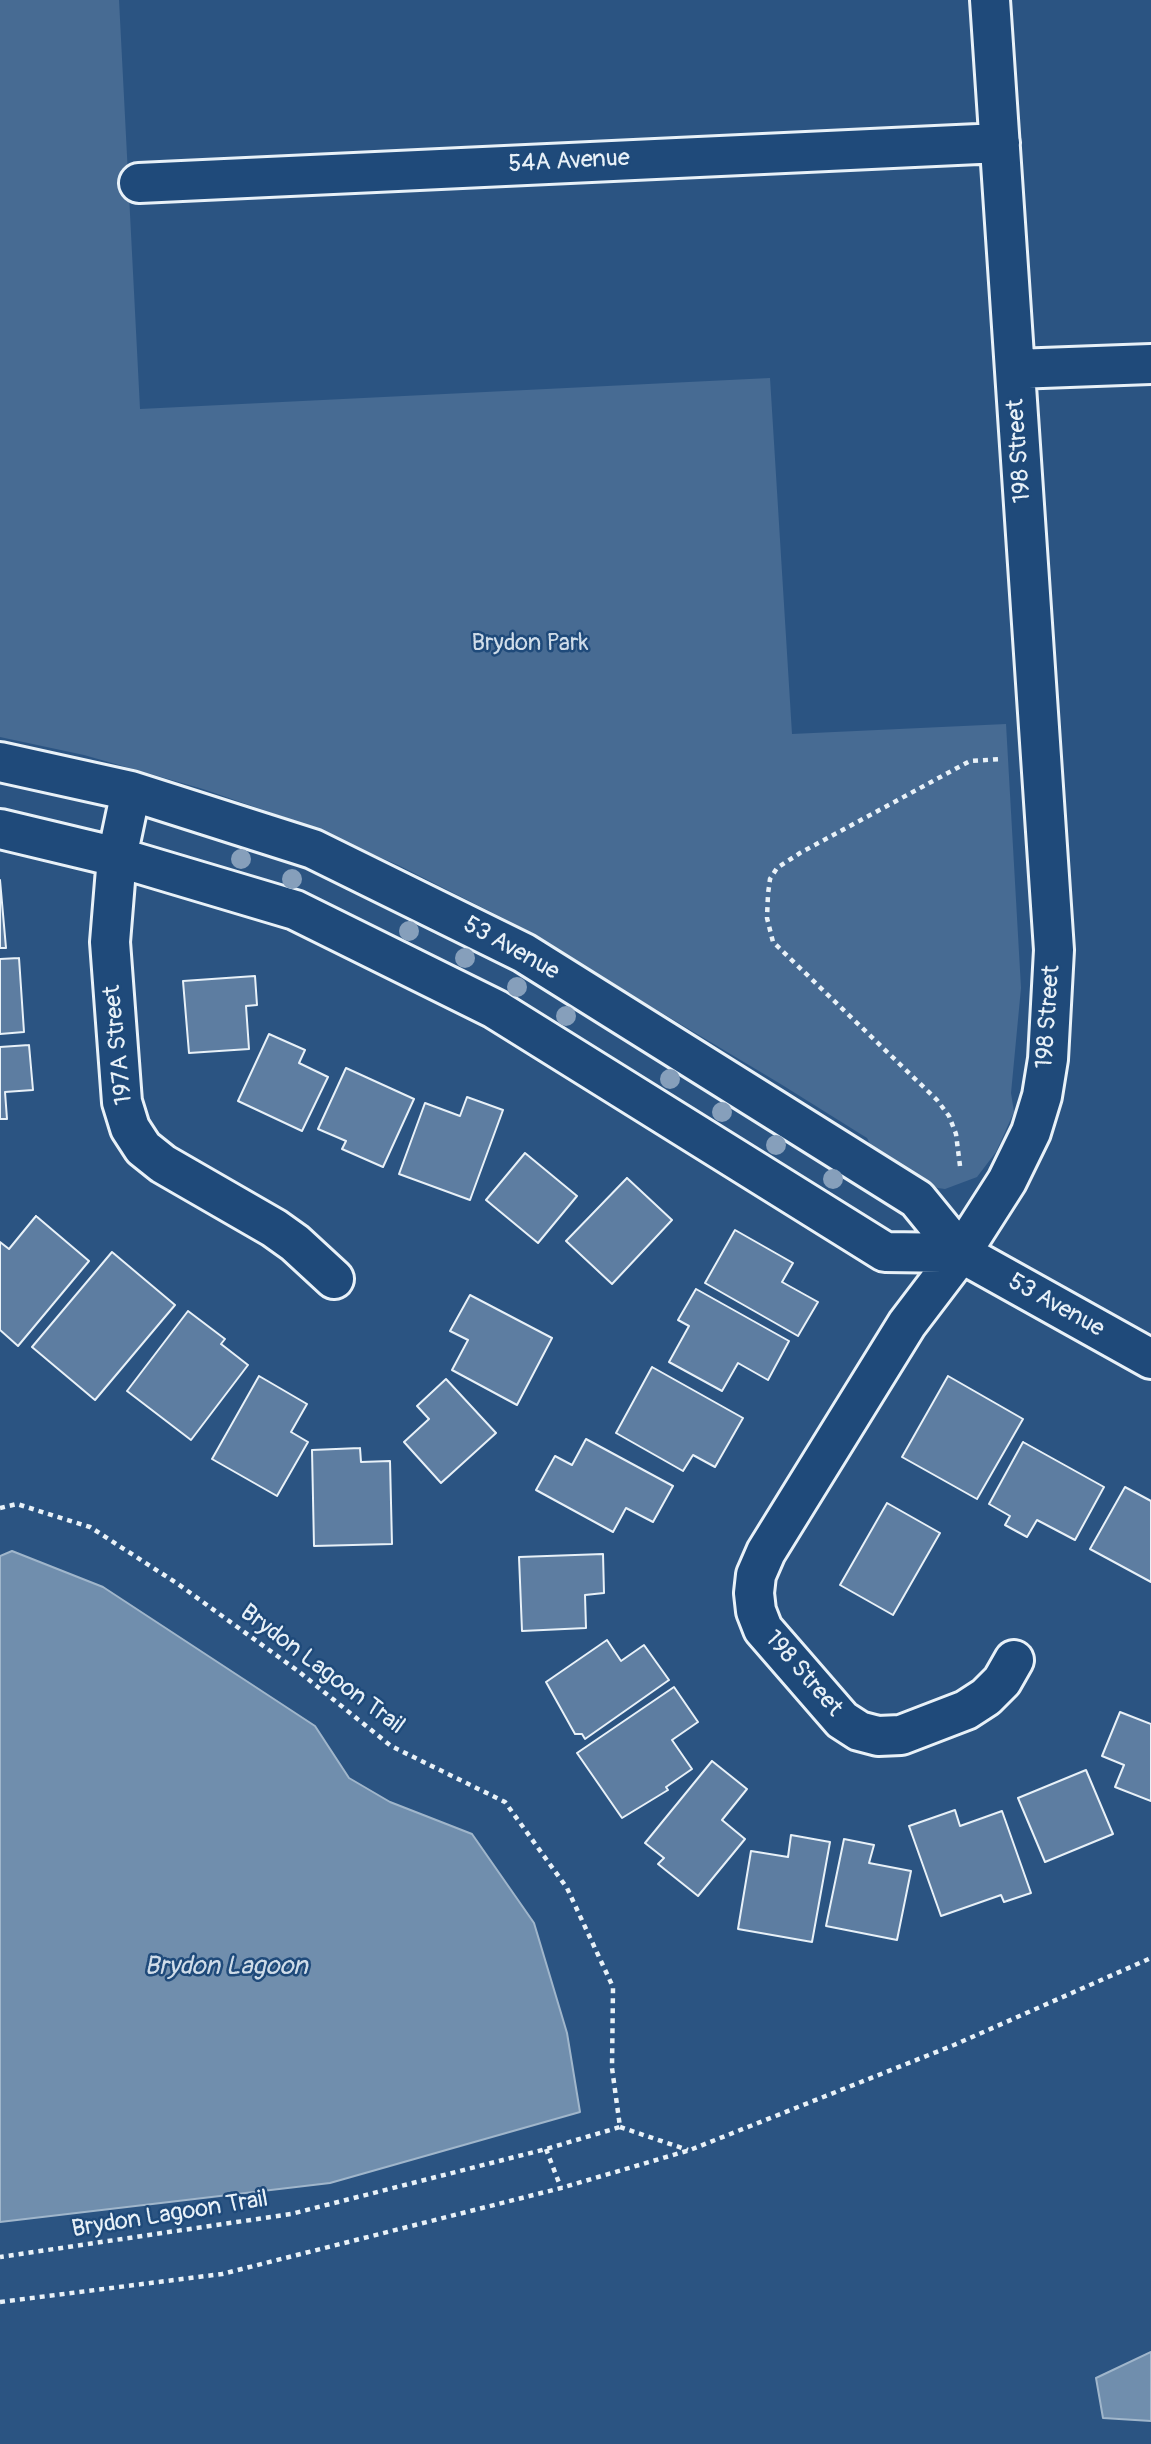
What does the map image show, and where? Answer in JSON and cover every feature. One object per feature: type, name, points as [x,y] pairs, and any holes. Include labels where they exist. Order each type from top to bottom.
[{"type":"street","name":"198 Street","points":[[990,0],[1054,950],[1048,1059],[1042,1096],[1031,1132],[1007,1181],[961,1253],[907,1324],[766,1552],[756,1576],[755,1611],[763,1629],[842,1720],[859,1731],[878,1737],[901,1735],[966,1710],[986,1697],[1002,1681],[1014,1660]]},
{"type":"street","name":"54A Avenue","points":[[139,183],[1000,143]]},
{"type":"street","points":[[1015,369],[1151,364]]},
{"type":"street","name":"53 Avenue","points":[[0,762],[131,791],[313,849],[524,953],[917,1199],[961,1253],[1151,1359]]},
{"type":"street","name":"197A Street","points":[[131,791],[117,857],[110,942],[122,1102],[130,1128],[144,1148],[163,1164],[274,1228],[295,1243],[334,1279]]},
{"type":"street","name":"53 Avenue","points":[[0,829],[117,857],[295,910],[495,1009],[885,1252],[961,1253]]},
{"type":"path","points":[[960,1166],[956,1133],[949,1116],[937,1100],[773,942],[767,918],[770,879],[777,868],[800,853],[970,761],[1041,757]]},
{"type":"path","name":"Brydon Lagoon Trail","points":[[0,1508],[17,1504],[90,1527],[177,1584],[298,1671],[391,1746],[505,1802],[567,1888],[613,1987],[612,2067],[620,2126],[546,2149],[291,2214],[0,2257]]},
{"type":"path","points":[[0,2302],[222,2274],[561,2188],[690,2150],[954,2045],[1151,1958]]},
{"type":"path","points":[[620,2126],[690,2150]]},
{"type":"path","points":[[546,2149],[561,2188]]},
{"type":"green space","name":"Brydon Park","points":[[0,0],[119,0],[140,409],[770,378],[792,734],[1006,724],[1021,988],[1011,1093],[1014,1112],[996,1152],[977,1177],[945,1189],[924,1186],[877,1157],[867,1138],[779,1083],[503,918],[398,865],[295,821],[203,789],[84,755],[0,737]]},
{"type":"water","name":"Brydon Lagoon","points":[[12,1551],[103,1587],[315,1726],[349,1778],[390,1802],[472,1834],[534,1923],[567,2033],[580,2112],[330,2183],[0,2222],[0,1556]]},
{"type":"water","points":[[1151,2352],[1151,2421],[1103,2418],[1096,2378]]},
{"type":"building","points":[[0,880],[6,948],[0,948]]},
{"type":"building","points":[[19,958],[24,1032],[0,1034],[0,959]]},
{"type":"building","points":[[255,976],[257,1005],[246,1006],[249,1049],[189,1053],[183,981]]},
{"type":"building","points":[[269,1034],[305,1050],[299,1063],[328,1077],[302,1131],[238,1101]]},
{"type":"building","points":[[29,1045],[33,1090],[5,1092],[7,1119],[0,1119],[0,1047]]},
{"type":"building","points":[[346,1068],[414,1099],[383,1167],[342,1149],[346,1141],[318,1129]]},
{"type":"building","points":[[467,1097],[503,1110],[470,1200],[399,1174],[425,1103],[460,1116]]},
{"type":"building","points":[[525,1153],[577,1196],[538,1243],[486,1200]]},
{"type":"building","points":[[627,1178],[672,1220],[612,1284],[566,1241]]},
{"type":"building","points":[[36,1216],[89,1261],[18,1346],[0,1330],[0,1242],[9,1249]]},
{"type":"building","points":[[735,1230],[793,1263],[782,1282],[818,1302],[798,1336],[705,1283]]},
{"type":"building","points":[[112,1252],[175,1305],[95,1400],[32,1347]]},
{"type":"building","points":[[696,1289],[789,1341],[768,1380],[738,1363],[722,1391],[669,1362],[689,1326],[678,1320]]},
{"type":"building","points":[[470,1295],[552,1338],[517,1405],[452,1370],[468,1340],[450,1331]]},
{"type":"building","points":[[188,1311],[225,1339],[221,1344],[248,1365],[191,1440],[127,1391]]},
{"type":"building","points":[[652,1367],[743,1418],[715,1467],[693,1455],[683,1471],[616,1433]]},
{"type":"building","points":[[259,1376],[307,1404],[291,1432],[308,1442],[277,1496],[212,1459]]},
{"type":"building","points":[[948,1376],[1023,1419],[977,1499],[902,1457]]},
{"type":"building","points":[[446,1379],[496,1433],[441,1483],[404,1442],[429,1419],[417,1406]]},
{"type":"building","points":[[586,1439],[673,1486],[653,1522],[626,1508],[613,1532],[536,1490],[555,1456],[572,1465]]},
{"type":"building","points":[[1023,1442],[1104,1487],[1075,1540],[1037,1520],[1027,1537],[1005,1525],[1010,1516],[989,1504]]},
{"type":"building","points":[[360,1448],[361,1462],[390,1461],[392,1544],[314,1546],[312,1450]]},
{"type":"building","points":[[1125,1487],[1151,1501],[1151,1582],[1090,1549]]},
{"type":"building","points":[[887,1503],[940,1533],[893,1615],[840,1585]]},
{"type":"building","points":[[603,1554],[604,1593],[585,1595],[586,1628],[522,1631],[519,1557]]},
{"type":"building","points":[[607,1640],[621,1661],[644,1645],[669,1680],[585,1739],[582,1734],[575,1734],[546,1682]]},
{"type":"building","points":[[674,1687],[698,1722],[672,1740],[692,1769],[666,1787],[668,1790],[622,1818],[577,1753]]},
{"type":"building","points":[[1120,1712],[1151,1724],[1151,1801],[1115,1787],[1124,1765],[1102,1756]]},
{"type":"building","points":[[712,1761],[747,1789],[722,1820],[745,1839],[698,1896],[658,1864],[664,1858],[645,1843]]},
{"type":"building","points":[[1086,1770],[1113,1834],[1045,1862],[1018,1798]]},
{"type":"building","points":[[955,1810],[960,1826],[1002,1811],[1031,1893],[1004,1902],[1001,1895],[941,1916],[909,1826]]},
{"type":"building","points":[[791,1835],[830,1842],[812,1942],[738,1929],[751,1851],[788,1857]]},
{"type":"building","points":[[844,1839],[874,1845],[869,1863],[911,1871],[897,1940],[826,1926]]}]
